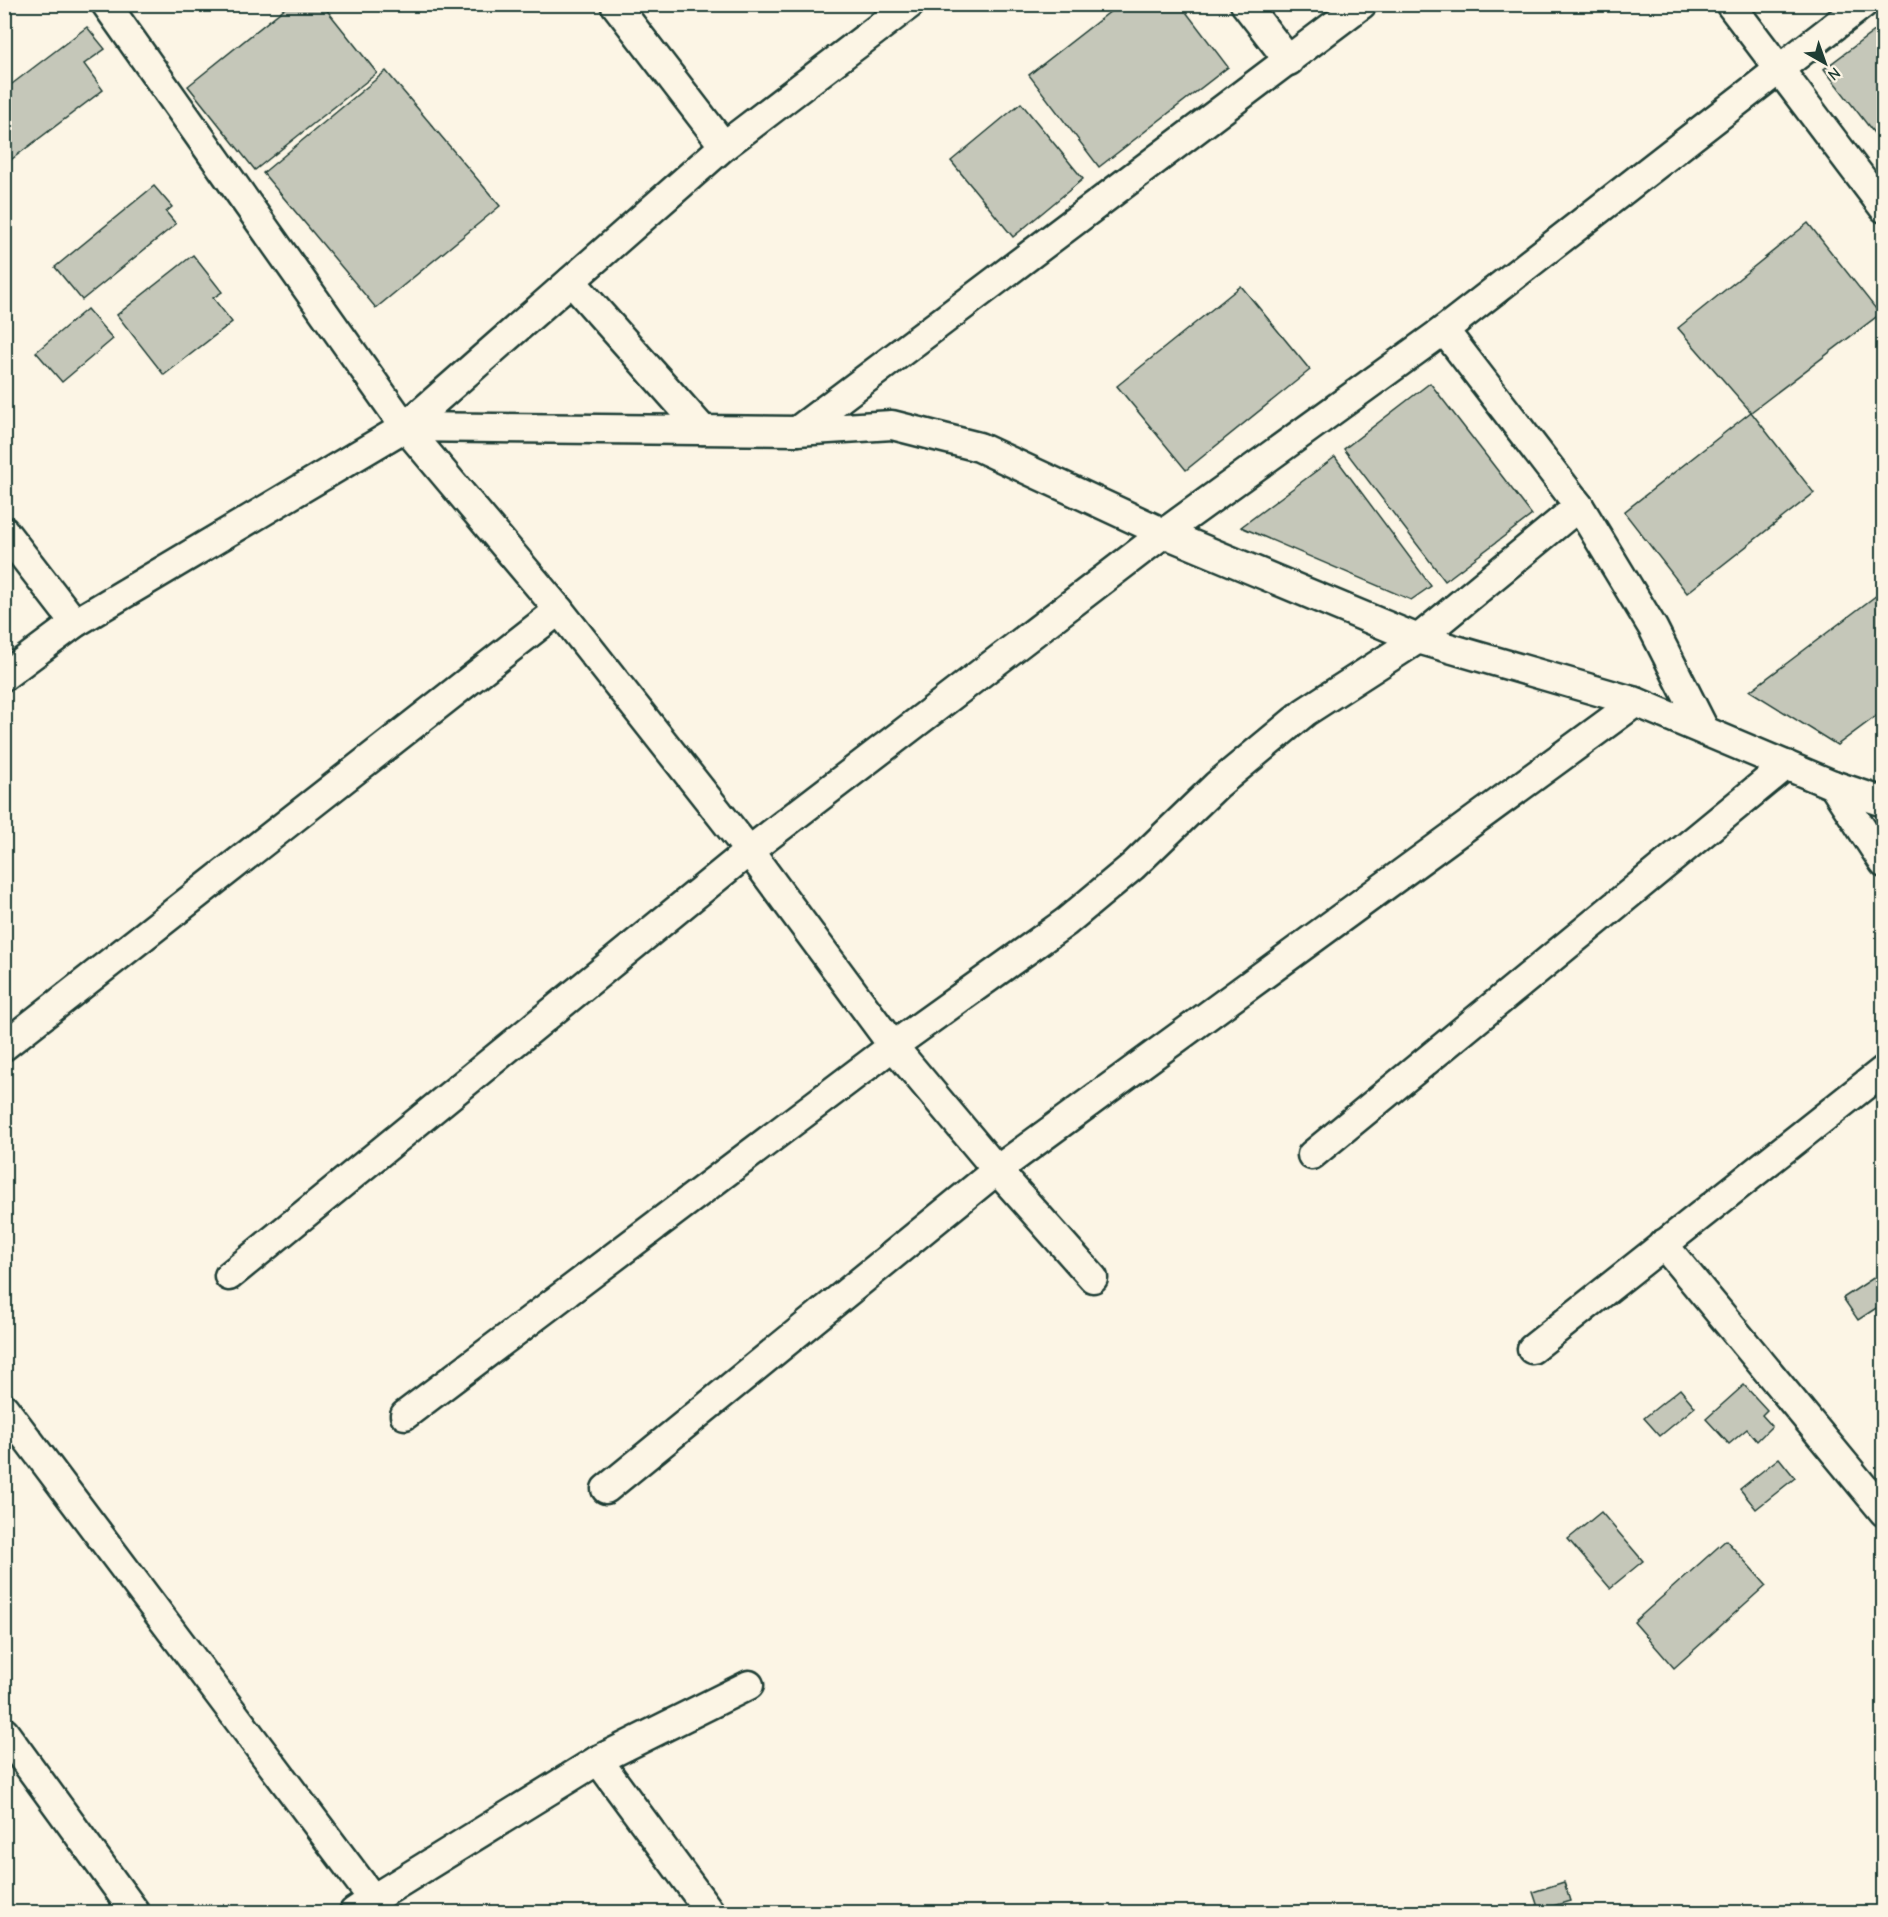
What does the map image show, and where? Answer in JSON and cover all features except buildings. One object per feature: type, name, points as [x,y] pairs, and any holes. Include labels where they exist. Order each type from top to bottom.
[{"type":"street","points":[[106,4],[405,427],[559,610],[749,851],[893,1046],[997,1170],[1093,1278]]},
{"type":"street","points":[[615,4],[724,146]]},
{"type":"street","points":[[4,676],[75,623],[405,427],[724,146],[910,4]]},
{"type":"street","points":[[1245,4],[1288,61]]},
{"type":"street","points":[[797,431],[1362,4]]},
{"type":"street","points":[[1730,4],[1884,208]]},
{"type":"street","points":[[229,1276],[749,851],[1164,532],[1444,330],[1863,4]]},
{"type":"street","points":[[572,281],[703,430]]},
{"type":"street","points":[[1444,330],[1579,506],[1653,628],[1705,732]]},
{"type":"street","points":[[405,427],[797,431],[892,425],[980,447],[1164,532],[1418,639],[1636,702],[1833,785],[1884,802]]},
{"type":"street","points":[[405,1415],[893,1046],[1066,922],[1133,866],[1217,785],[1305,712],[1418,639],[1579,506]]},
{"type":"street","points":[[4,531],[75,623]]},
{"type":"street","points":[[4,1046],[559,610]]},
{"type":"street","points":[[606,1490],[997,1170],[1636,702]]},
{"type":"street","points":[[1312,1155],[1786,765]]},
{"type":"street","points":[[1833,785],[1884,863]]},
{"type":"street","points":[[1532,1349],[1884,1070]]},
{"type":"street","points":[[1663,1244],[1884,1512]]},
{"type":"street","points":[[4,1408],[363,1906],[598,1760],[748,1685]]},
{"type":"street","points":[[4,1732],[135,1912]]},
{"type":"street","points":[[598,1760],[710,1912]]}]
